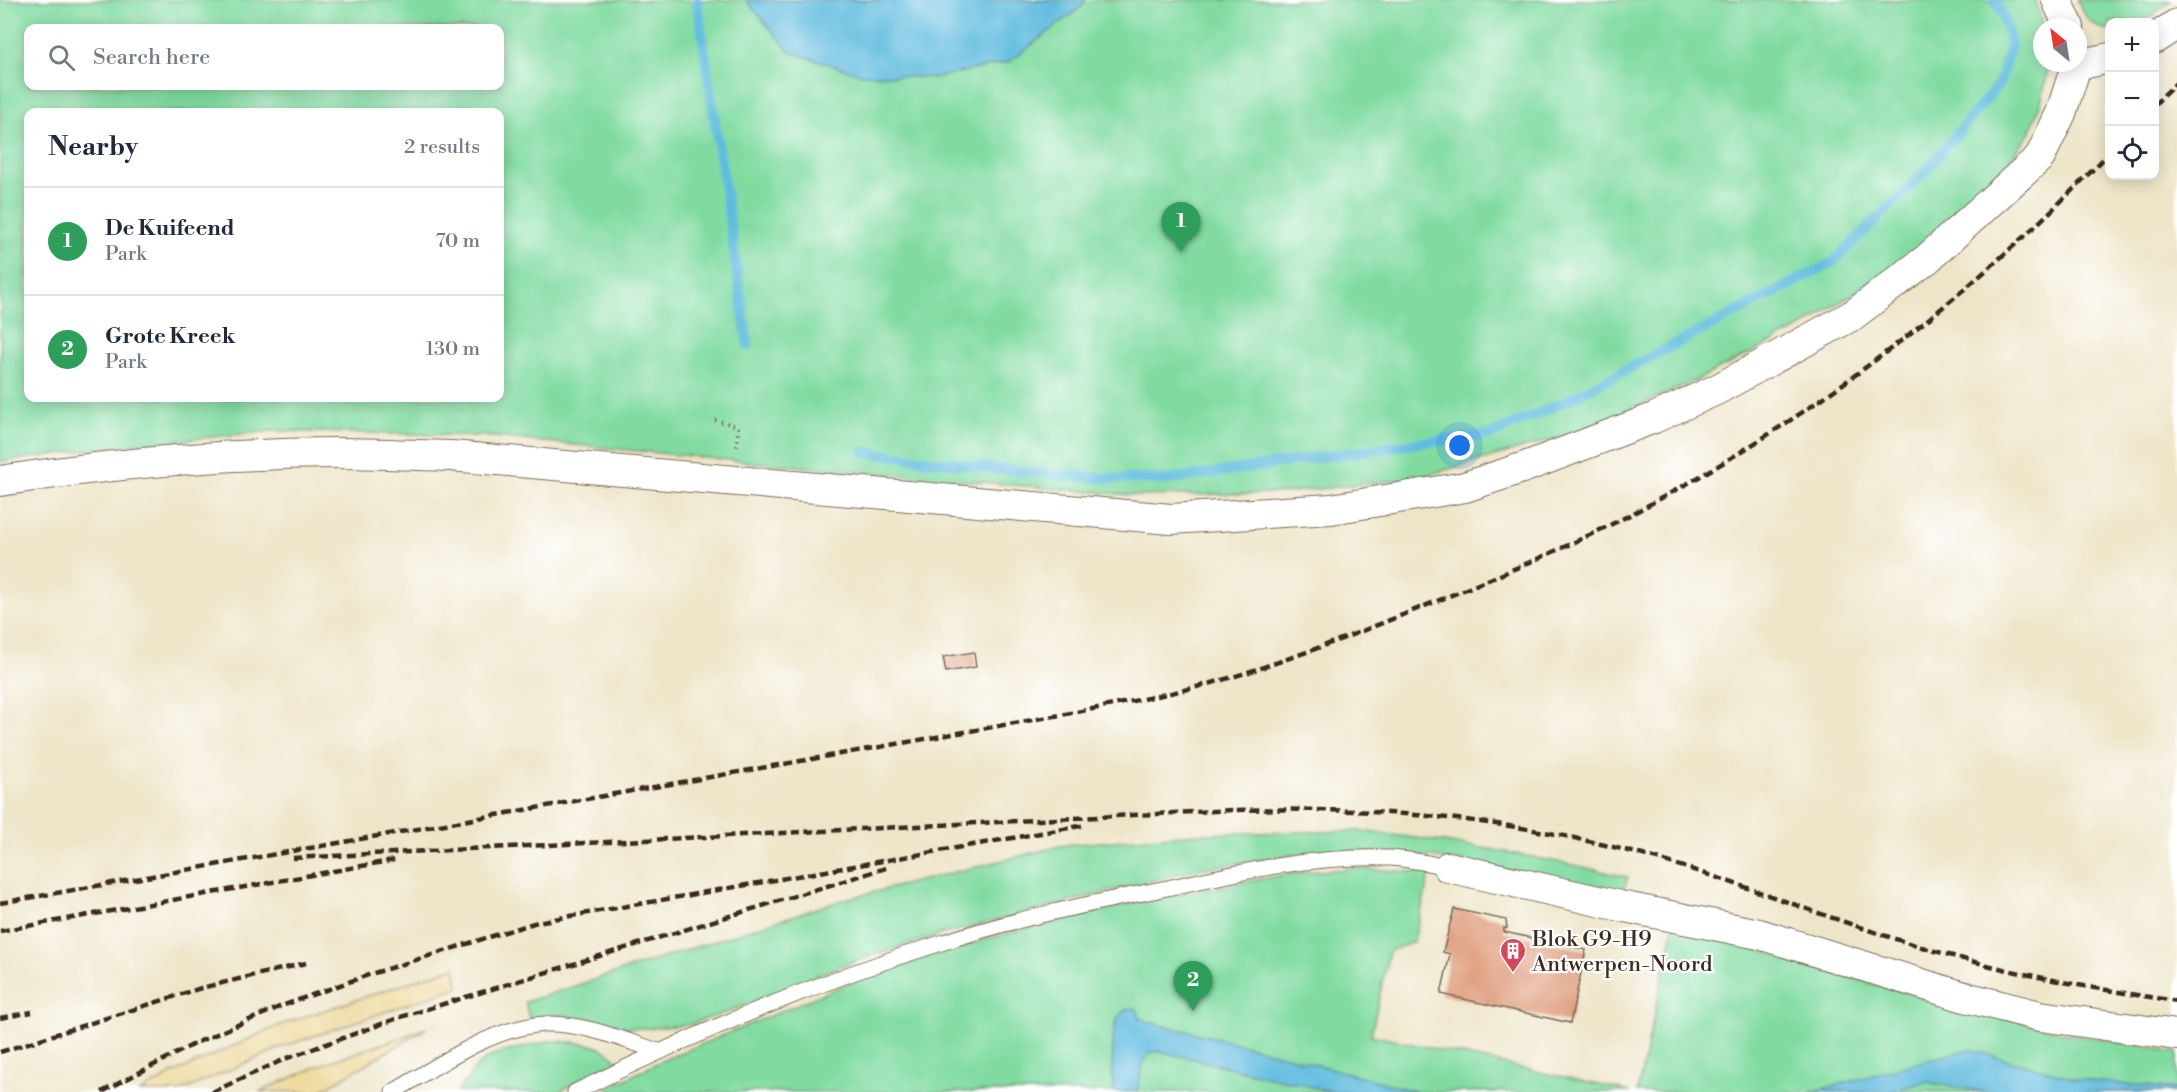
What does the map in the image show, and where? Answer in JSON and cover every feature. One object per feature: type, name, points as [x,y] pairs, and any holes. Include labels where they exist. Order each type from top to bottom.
[{"type":"street","points":[[2057,0],[2065,18]]},
{"type":"street","points":[[2159,36],[2177,24]]},
{"type":"street","points":[[2087,62],[2105,59]]},
{"type":"street","points":[[0,481],[54,472],[204,458],[332,453],[451,456],[1171,519],[1331,509],[1465,487],[1525,468],[1654,418],[1706,395],[1853,315],[1927,259],[2040,157],[2061,113],[2074,72]]},
{"type":"street","points":[[1448,867],[1759,934],[1961,996],[2040,1016],[2177,1035]]},
{"type":"lane","points":[[575,1092],[658,1051],[726,1022],[825,983],[946,941],[1090,904],[1250,870],[1334,860],[1390,858],[1448,867]]},
{"type":"lane","points":[[393,1092],[484,1040],[515,1029],[548,1024],[574,1027],[658,1051]]},
{"type":"path","points":[[715,420],[735,425],[738,428],[740,435],[733,480]]},
{"type":"green space","points":[[0,0],[2036,0],[2041,18],[2033,18],[2033,72],[2047,72],[2043,95],[2030,134],[1995,177],[1945,222],[1914,254],[1802,327],[1695,381],[1569,435],[1417,478],[1282,493],[1141,496],[484,436],[273,431],[110,447],[0,462]]},
{"type":"green space","points":[[2077,0],[2171,0],[2149,18],[2105,18],[2105,29],[2093,24]]},
{"type":"green space","points":[[1359,831],[1494,850],[1628,877],[1623,891],[1432,857],[1356,851],[1291,855],[1193,870],[943,934],[837,967],[728,1012],[688,1025],[622,1028],[563,1015],[529,1018],[525,1002],[842,900],[1064,845],[1197,834]]},
{"type":"green space","points":[[1354,868],[1430,873],[1414,942],[1389,951],[1371,1035],[1631,1092],[601,1092],[659,1062],[856,980],[990,938],[1151,899],[1295,873]]},
{"type":"green space","points":[[1674,925],[1873,984],[2073,1035],[2177,1052],[2177,1092],[1637,1092]]},
{"type":"green space","points":[[548,1041],[596,1046],[611,1055],[617,1062],[558,1092],[457,1092],[478,1065],[493,1055]]},
{"type":"sand","points":[[455,967],[458,987],[285,1046],[179,1092],[140,1092],[172,1074],[280,1025]]},
{"type":"sand","points":[[427,1028],[319,1092],[259,1092],[318,1066]]},
{"type":"water","points":[[746,0],[1086,0],[1081,7],[1009,62],[934,78],[861,74],[790,52]]},
{"type":"water","points":[[1131,1008],[1137,1009],[1140,1018],[1149,1022],[1418,1092],[1334,1092],[1159,1051],[1150,1053],[1142,1064],[1137,1092],[1114,1092],[1112,1055],[1115,1026],[1121,1014]]},
{"type":"water","points":[[1969,1049],[2080,1080],[2177,1089],[2177,1092],[1986,1092],[1926,1082],[1888,1092],[1811,1092]]},
{"type":"building","points":[[974,652],[976,667],[946,672],[943,657]]},
{"type":"building","name":"Blok G9-H9 Antwerpen-Noord","points":[[1454,909],[1506,920],[1507,928],[1504,928],[1504,932],[1586,950],[1570,1023],[1441,994],[1450,954],[1443,952]]},
{"type":"waterway","points":[[697,0],[748,346]]},
{"type":"waterway","points":[[864,452],[997,469],[1100,478],[1166,480],[1417,443],[1490,435],[1568,400],[1833,262],[1924,173],[1999,84],[2011,45],[2003,16],[1995,0]]},
{"type":"railway","points":[[2159,100],[2177,82]]},
{"type":"railway","points":[[0,903],[1077,712],[1212,683],[1298,655],[1506,573],[1573,543],[1686,484],[1752,445],[1817,402],[1940,309],[1999,259],[2105,157]]},
{"type":"railway","points":[[293,858],[1233,810],[1336,810],[1388,813],[1491,823],[1593,842],[1678,865],[1956,957],[2050,979],[2177,1001]]},
{"type":"railway","points":[[102,1092],[198,1042],[284,1005],[371,974],[537,922],[1086,825]]},
{"type":"railway","points":[[0,931],[395,860]]},
{"type":"railway","points":[[212,1092],[285,1059],[401,1017],[889,867]]},
{"type":"railway","points":[[0,1052],[201,988],[306,963]]},
{"type":"railway","points":[[0,1018],[32,1012]]},
{"type":"place","name":"De Kuifeend","points":[[1181,252]]},
{"type":"place","name":"Blok G9-H9 Antwerpen-Noord","points":[[1513,974]]},
{"type":"place","name":"Grote Kreek","points":[[1193,1011]]}]
